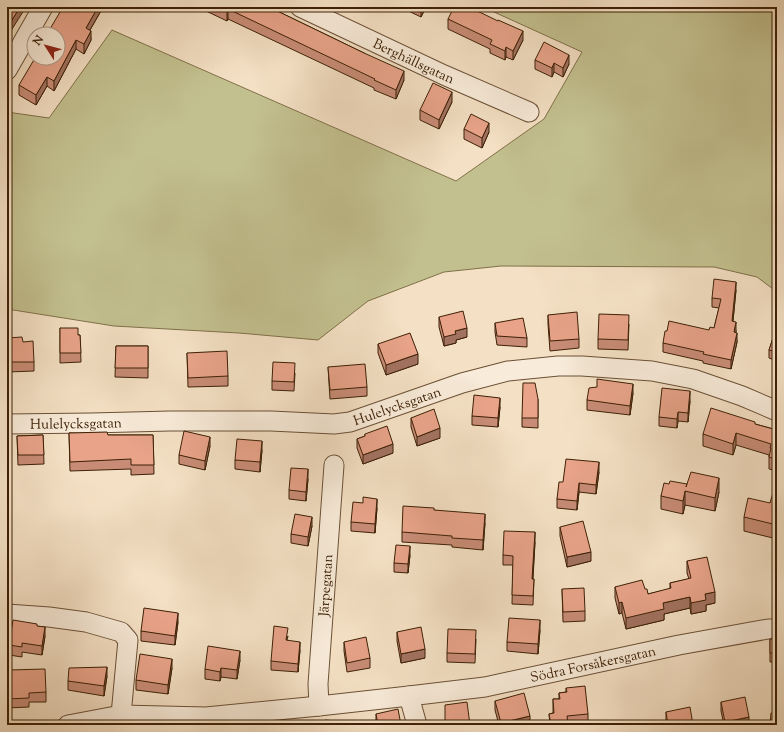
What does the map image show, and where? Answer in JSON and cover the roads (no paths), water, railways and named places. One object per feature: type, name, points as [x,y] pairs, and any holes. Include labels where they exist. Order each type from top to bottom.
[{"type":"street","points":[[7,70],[43,7]]},
{"type":"street","name":"Berghällsgatan","points":[[300,7],[444,75],[529,112]]},
{"type":"street","name":"Hulelycksgatan","points":[[7,424],[170,421],[271,421],[334,424],[350,422],[462,383],[508,371],[558,366],[582,366],[652,371],[693,379],[742,396],[777,411]]},
{"type":"street","name":"Järpegatan","points":[[319,706],[318,684],[334,465]]},
{"type":"street","points":[[7,614],[49,616],[86,622],[121,632],[128,640],[121,715]]},
{"type":"street","name":"Södra Forsåkersgatan","points":[[68,725],[121,715],[206,717],[485,687],[679,645],[768,629],[777,629]]},
{"type":"street","points":[[409,696],[417,725]]}]
